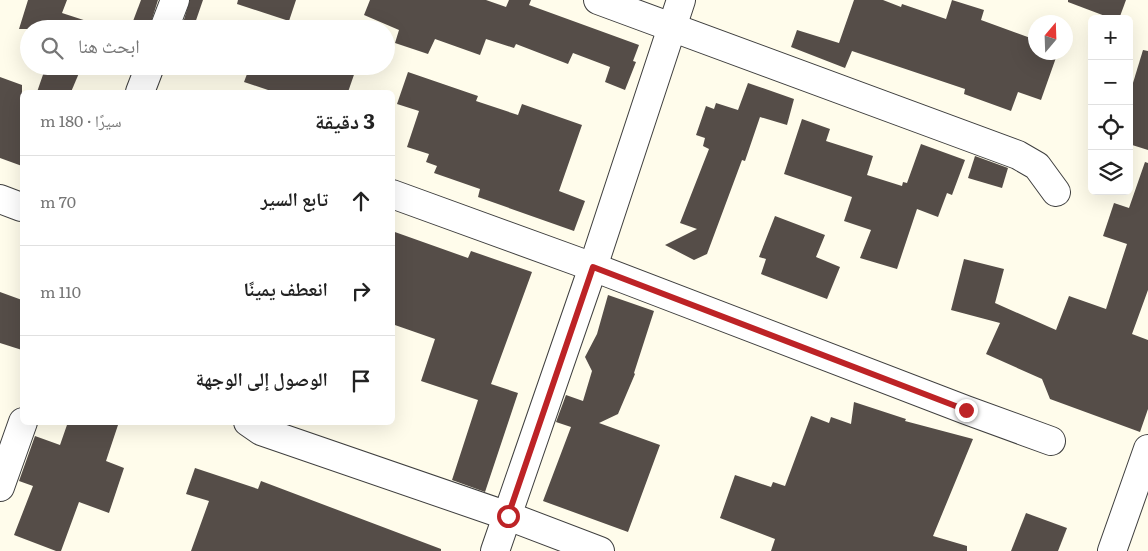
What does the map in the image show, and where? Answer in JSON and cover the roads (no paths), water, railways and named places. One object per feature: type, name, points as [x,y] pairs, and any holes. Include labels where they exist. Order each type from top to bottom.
[{"type":"street","points":[[167,20],[175,0]]},
{"type":"street","points":[[598,0],[1018,155],[1037,166],[1056,192]]},
{"type":"street","points":[[495,551],[593,267],[681,0]]},
{"type":"street","points":[[141,90],[147,75]]},
{"type":"street","points":[[395,195],[593,267],[1051,441]]},
{"type":"street","points":[[0,487],[22,425]]},
{"type":"street","points":[[253,425],[261,430],[508,516],[586,548]]},
{"type":"street","points":[[1112,551],[1148,449]]}]
